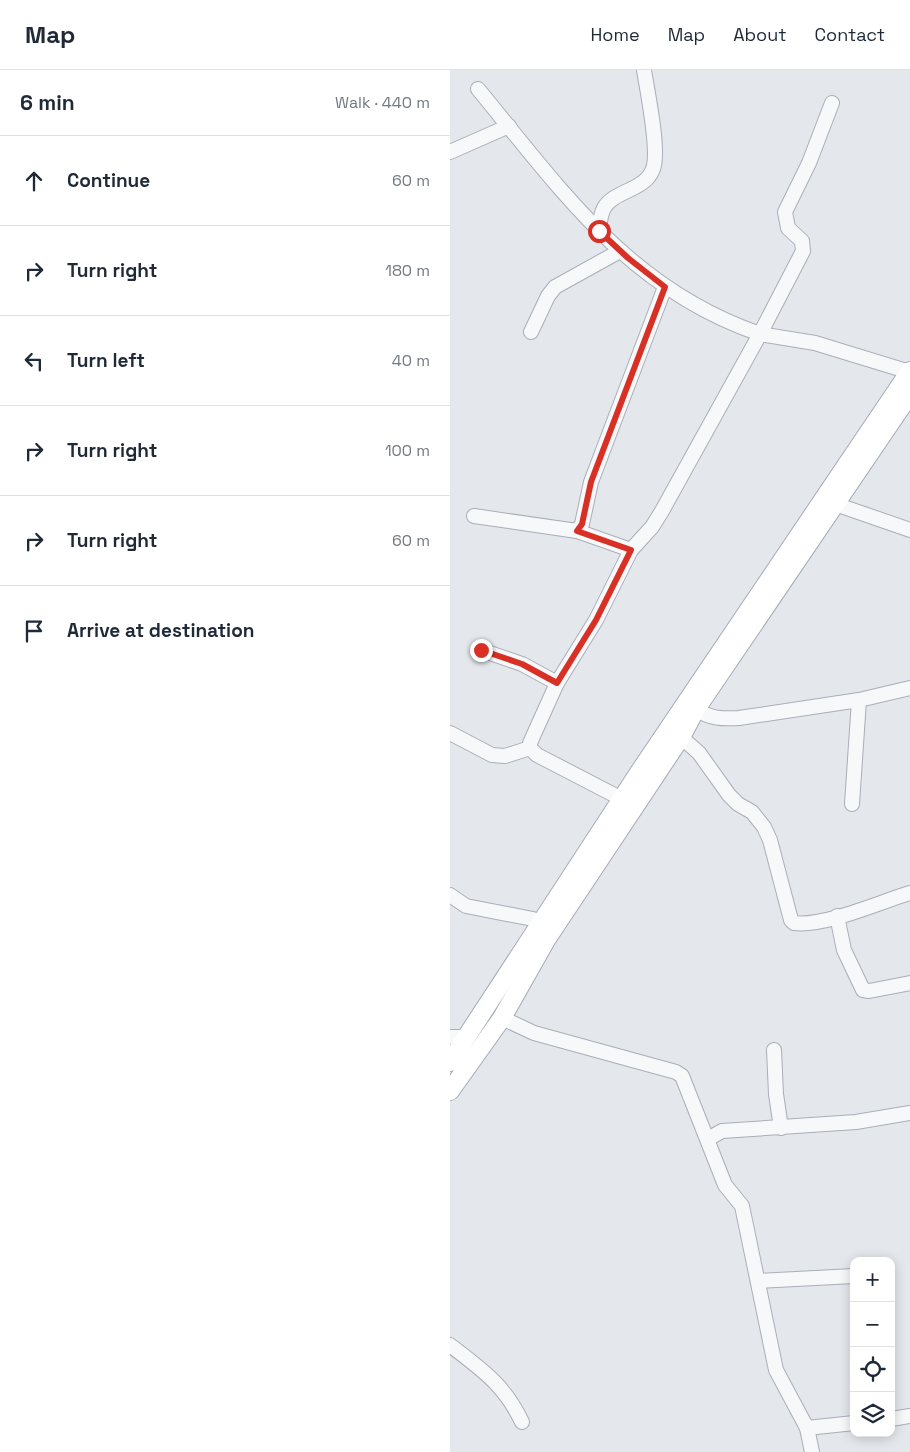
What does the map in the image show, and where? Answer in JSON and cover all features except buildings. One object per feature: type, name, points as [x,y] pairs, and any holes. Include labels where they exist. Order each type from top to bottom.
[{"type":"main road","points":[[450,1062],[458,1037],[541,923],[789,548],[910,372]]},
{"type":"main road","points":[[450,1090],[502,1018],[546,940],[681,736],[696,709],[910,394]]},
{"type":"street","points":[[599,231],[604,208],[610,201],[643,182],[653,169],[655,159],[644,70]]},
{"type":"street","points":[[478,89],[582,215],[620,251],[665,287],[708,314],[760,334],[815,343],[910,372]]},
{"type":"street","points":[[530,748],[532,737],[557,683],[596,620],[631,550],[652,527],[662,511],[760,334],[803,251],[802,241],[788,228],[785,212],[808,163],[832,103]]},
{"type":"street","points":[[450,152],[509,126]]},
{"type":"street","points":[[531,332],[548,296],[555,287],[620,251]]},
{"type":"street","points":[[577,531],[582,524],[591,482],[665,287]]},
{"type":"street","points":[[835,504],[910,530]]},
{"type":"street","points":[[474,516],[577,531],[631,550]]},
{"type":"street","points":[[481,650],[522,664],[557,683]]},
{"type":"street","points":[[696,709],[720,720],[859,700],[910,688]]},
{"type":"street","points":[[852,804],[859,700]]},
{"type":"street","points":[[450,732],[492,755],[505,756],[530,748]]},
{"type":"street","points":[[681,736],[699,753],[729,795],[758,818],[770,840],[794,923],[807,924],[910,893]]},
{"type":"street","points":[[530,748],[537,756],[622,799]]},
{"type":"street","points":[[450,895],[466,906],[533,919],[541,923]]},
{"type":"street","points":[[837,916],[844,950],[863,990],[869,991],[910,983]]},
{"type":"street","points":[[502,1018],[534,1033],[676,1072],[686,1082],[725,1185],[742,1206],[776,1370],[807,1428],[812,1452]]},
{"type":"street","points":[[774,1050],[776,1094],[782,1128]]},
{"type":"street","points":[[708,1138],[722,1132],[856,1122],[910,1114]]},
{"type":"street","points":[[758,1280],[850,1276]]},
{"type":"street","points":[[450,1345],[499,1385],[511,1399],[522,1422]]},
{"type":"street","points":[[895,1418],[910,1416]]},
{"type":"street","points":[[807,1428],[850,1423]]},
{"type":"route","points":[[481,650],[532,668],[557,683],[596,620],[631,550],[577,531],[582,524],[591,482],[665,287],[628,258],[599,231]]}]
